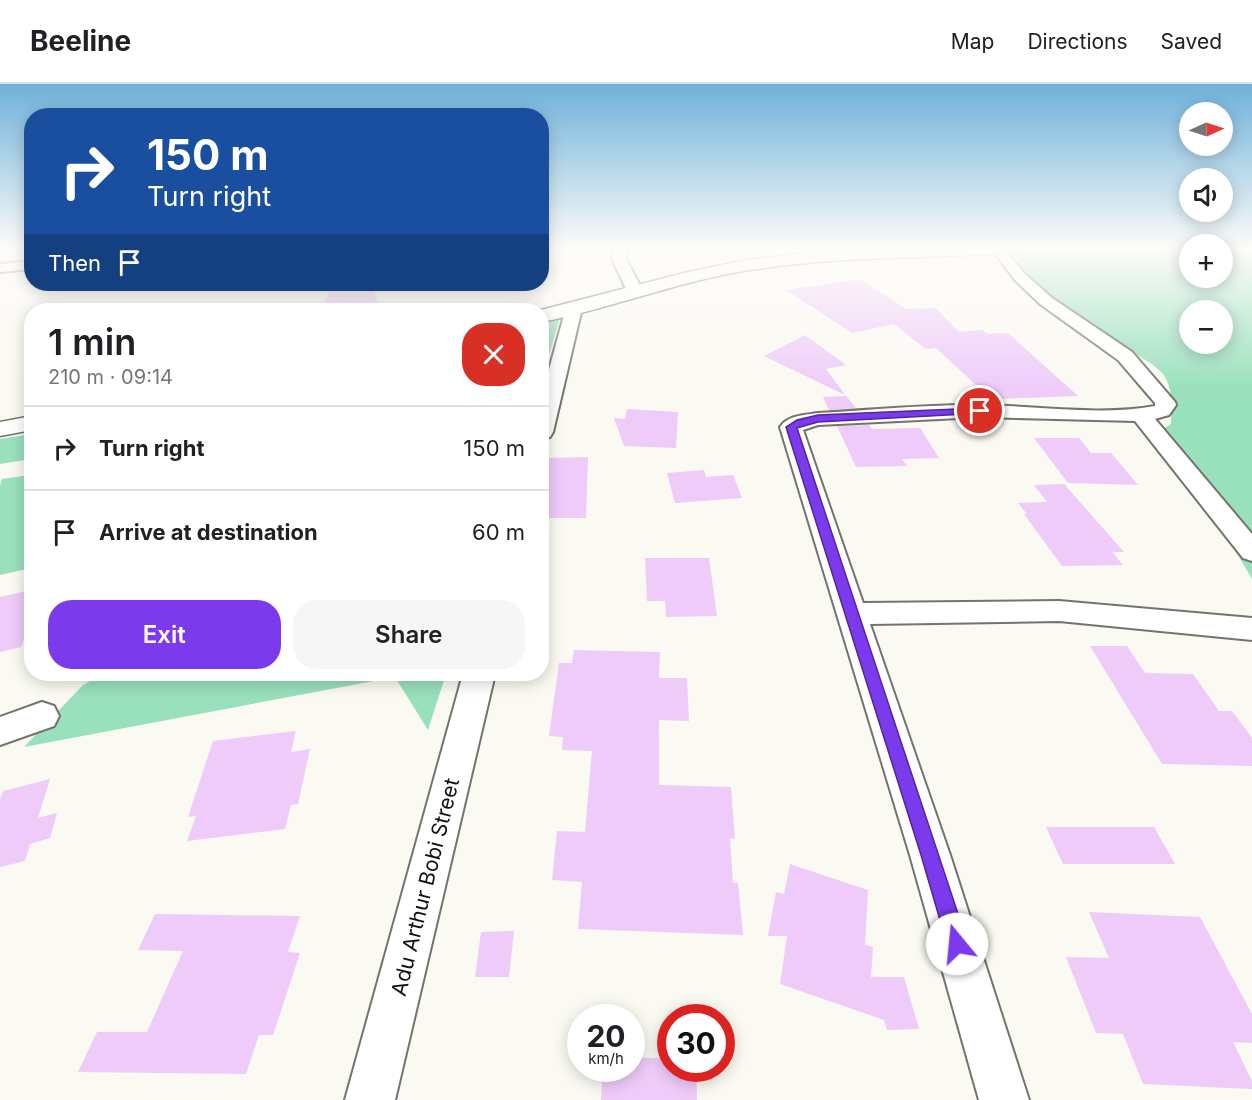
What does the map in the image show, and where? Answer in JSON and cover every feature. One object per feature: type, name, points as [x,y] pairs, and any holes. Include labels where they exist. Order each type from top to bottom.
[{"type":"main road","points":[[549,314],[619,295]]},
{"type":"main road","points":[[0,429],[24,424]]},
{"type":"street","points":[[1004,1100],[930,855],[791,427],[818,418],[980,411],[1141,415],[1162,411],[1166,405],[1152,385],[1125,356],[1086,331],[1040,295]]},
{"type":"street","points":[[549,404],[573,308]]},
{"type":"street","points":[[1141,415],[1252,552]]},
{"type":"street","points":[[852,614],[1059,611],[1252,629]]},
{"type":"street","name":"Adu Arthur Bobi Street","points":[[370,1100],[477,681]]},
{"type":"street","points":[[0,731],[42,716]]},
{"type":"green space","points":[[1049,295],[1252,295],[1252,579],[1208,504],[1155,434],[1171,424],[1170,392],[1163,374],[1149,362],[1090,325]]},
{"type":"green space","points":[[560,318],[549,355],[549,320]]},
{"type":"green space","points":[[24,435],[24,460],[0,464],[0,439]]},
{"type":"green space","points":[[24,476],[24,570],[0,575],[0,486],[2,479]]},
{"type":"green space","points":[[90,681],[374,681],[24,747],[83,685]]},
{"type":"green space","points":[[397,681],[444,681],[428,730]]},
{"type":"building","points":[[329,295],[376,295],[378,303],[323,303]]},
{"type":"building","points":[[794,295],[885,295],[906,309],[936,308],[959,332],[982,330],[987,334],[1008,333],[1078,396],[996,399],[980,385],[976,385],[936,348],[926,349],[894,324],[852,333]]},
{"type":"building","points":[[805,335],[846,365],[826,369],[845,395],[764,356]]},
{"type":"building","points":[[846,396],[856,408],[829,410],[823,397]]},
{"type":"building","points":[[627,409],[678,412],[676,448],[624,446],[614,418],[625,419]]},
{"type":"building","points":[[869,425],[872,429],[920,428],[939,458],[902,459],[907,466],[856,467],[837,426]]},
{"type":"building","points":[[1034,438],[1079,438],[1091,453],[1111,453],[1138,485],[1068,483]]},
{"type":"building","points":[[588,457],[586,518],[549,518],[549,458]]},
{"type":"building","points":[[704,470],[706,477],[733,475],[742,498],[675,503],[667,473]]},
{"type":"building","points":[[1064,484],[1124,552],[1112,552],[1123,565],[1062,566],[1024,514],[1027,514],[1018,503],[1047,502],[1034,485]]},
{"type":"building","points":[[645,558],[709,558],[717,616],[666,617],[665,601],[647,601]]},
{"type":"building","points":[[24,592],[24,639],[21,647],[0,652],[0,597]]},
{"type":"building","points":[[1090,646],[1127,646],[1145,673],[1193,674],[1219,711],[1232,711],[1252,738],[1252,766],[1162,764]]},
{"type":"building","points":[[574,650],[660,652],[659,678],[687,678],[689,721],[659,720],[659,785],[731,787],[735,839],[730,838],[733,883],[738,883],[743,935],[578,929],[582,882],[552,880],[557,831],[585,832],[592,751],[562,750],[563,737],[549,736],[559,663],[572,663]]},
{"type":"building","points":[[296,731],[291,752],[310,749],[298,804],[291,805],[285,829],[187,841],[196,816],[188,817],[213,741]]},
{"type":"building","points":[[50,779],[38,818],[57,813],[50,838],[30,844],[25,861],[0,867],[0,799],[3,791]]},
{"type":"building","points":[[1046,827],[1154,827],[1175,864],[1063,864]]},
{"type":"building","points":[[790,864],[868,890],[865,945],[873,947],[871,977],[904,977],[919,1029],[887,1030],[884,1020],[780,984],[787,936],[768,936],[776,892],[784,894]]},
{"type":"building","points":[[1089,912],[1200,917],[1252,1014],[1252,1043],[1233,1042],[1252,1081],[1252,1089],[1143,1084],[1123,1034],[1096,1033],[1066,957],[1109,958]]},
{"type":"building","points":[[155,914],[300,916],[288,952],[300,953],[273,1035],[259,1035],[246,1074],[78,1072],[97,1032],[147,1032],[183,951],[138,950]]},
{"type":"building","points":[[514,931],[509,977],[475,977],[481,932]]},
{"type":"building","points":[[645,1058],[657,1058],[657,1082],[696,1082],[697,1100],[601,1100],[602,1082],[645,1082]]},
{"type":"route","points":[[957,944],[791,427],[818,418],[980,411]]}]
